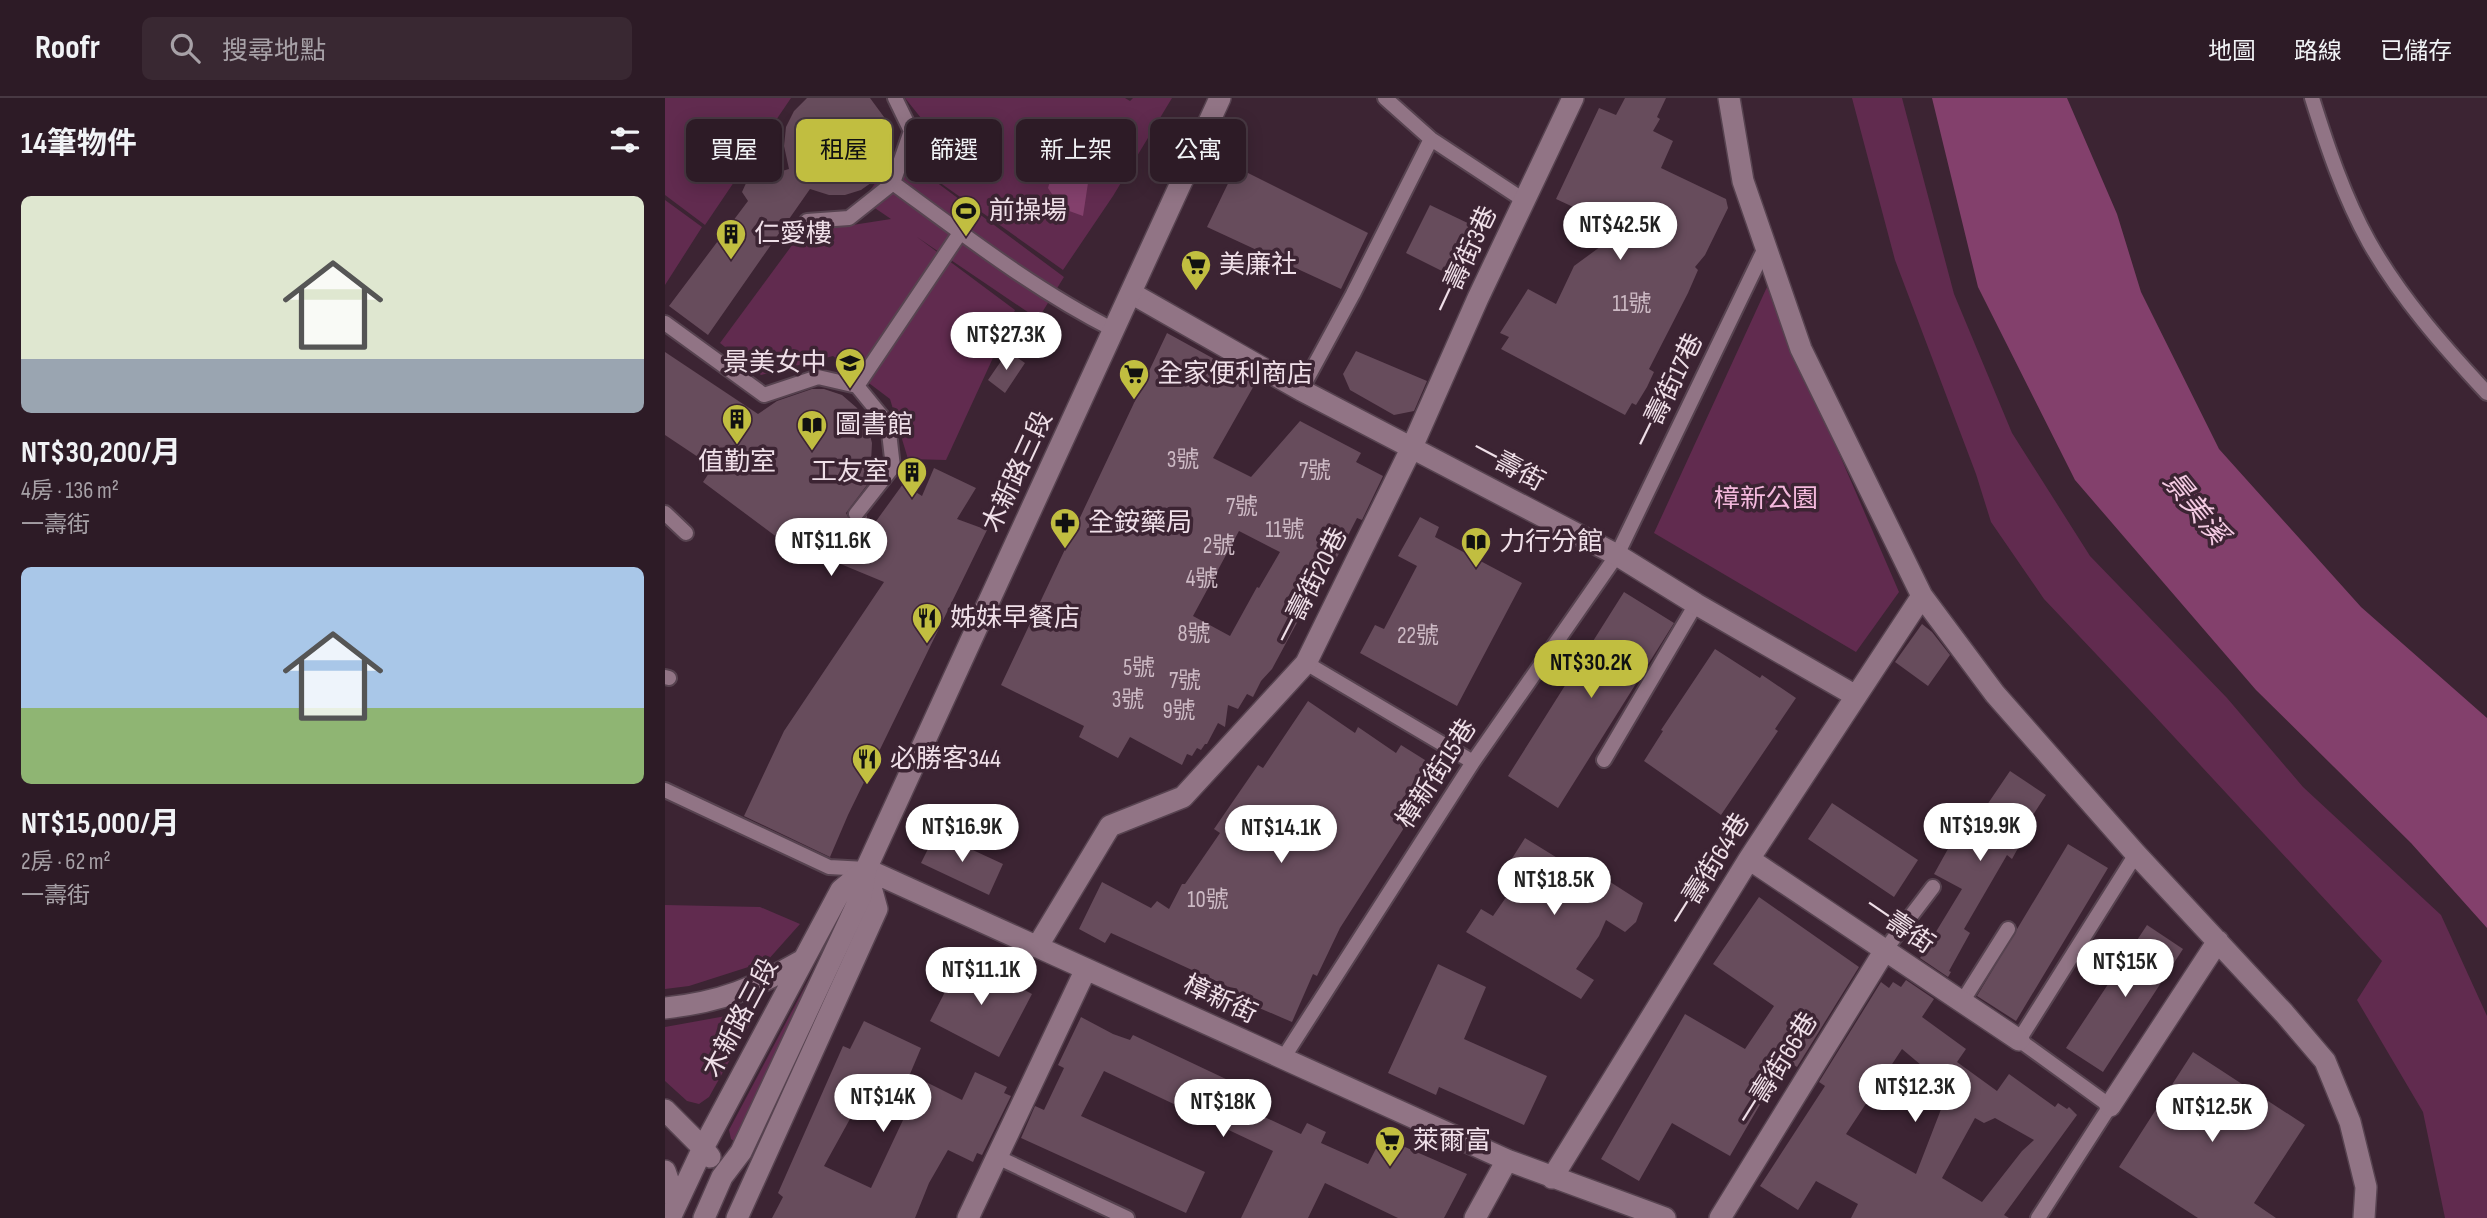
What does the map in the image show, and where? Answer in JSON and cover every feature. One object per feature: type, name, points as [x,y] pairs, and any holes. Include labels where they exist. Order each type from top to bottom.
[{"type":"street","name":"木新路三段","points":[[705,1216],[722,1177],[741,1152],[850,920],[861,896],[866,869],[1220,98]]},
{"type":"street","name":"一壽街3巷","points":[[1412,447],[1478,298],[1573,98]]},
{"type":"street","points":[[1729,98],[1743,181],[1801,349],[1922,596],[1994,694],[2325,1061],[2350,1122],[2365,1187],[2364,1218]]},
{"type":"street","name":"一壽街","points":[[1131,293],[1301,390],[1617,555],[1856,696]]},
{"type":"street","name":"一壽街20巷","points":[[1037,947],[1110,826],[1183,797],[1306,663],[1412,447]]},
{"type":"street","name":"一壽街64巷","points":[[1552,1178],[1749,859],[1922,596]]},
{"type":"street","name":"一壽街","points":[[1749,859],[2019,1040]]},
{"type":"street","name":"木新路三段","points":[[673,1211],[703,1148],[841,890],[866,869]]},
{"type":"street","points":[[737,1218],[877,909],[866,869]]},
{"type":"street","name":"樟新街","points":[[866,869],[1507,1160],[1665,1218]]},
{"type":"street","points":[[2110,1106],[2218,941]]},
{"type":"street","name":"一壽街66巷","points":[[1720,1218],[1726,1204],[1885,950]]},
{"type":"street","points":[[665,1008],[729,997],[762,984],[803,960]]},
{"type":"street","points":[[968,1218],[1086,969]]},
{"type":"street","points":[[665,1110],[703,1148],[722,1177]]},
{"type":"street","points":[[1475,1218],[1507,1160]]},
{"type":"street","points":[[665,1171],[673,1211]]},
{"type":"lane","points":[[807,221],[849,218],[893,183],[911,131],[895,98]]},
{"type":"lane","points":[[1385,98],[1431,139],[1525,201]]},
{"type":"lane","points":[[2312,98],[2341,180],[2369,242],[2407,299],[2487,393]]},
{"type":"lane","points":[[1301,390],[1431,139]]},
{"type":"lane","points":[[893,183],[960,233],[1075,311],[1114,330]]},
{"type":"lane","points":[[857,386],[960,233]]},
{"type":"lane","name":"一壽街17巷","points":[[1617,555],[1765,248]]},
{"type":"lane","points":[[665,323],[764,396],[818,377],[857,386],[888,424],[893,467],[856,514]]},
{"type":"lane","points":[[665,513],[685,533]]},
{"type":"lane","name":"樟新街15巷","points":[[1282,1060],[1473,762],[1617,555]]},
{"type":"lane","points":[[1604,760],[1696,604]]},
{"type":"lane","points":[[1306,663],[1473,762]]},
{"type":"lane","points":[[665,790],[829,867],[866,869]]},
{"type":"lane","points":[[2038,1218],[2110,1106],[2019,1040],[2136,854]]},
{"type":"lane","points":[[1885,950],[1933,887]]},
{"type":"lane","points":[[1962,1002],[2008,929]]},
{"type":"lane","points":[[997,1157],[1127,1218]]},
{"type":"green space","points":[[665,98],[791,98],[777,119],[686,119],[686,182],[734,182],[705,225],[665,195]]},
{"type":"green space","points":[[905,98],[1125,98],[1130,101],[1133,98],[1172,98],[1159,119],[1150,119],[1150,135],[1136,158],[1136,119],[1016,119],[1016,182],[1121,182],[1063,270],[939,182],[1002,182],[1002,119],[922,119]]},
{"type":"green space","points":[[1852,98],[1902,98],[1954,294],[2012,433],[2090,556],[2227,698],[2303,787],[2441,915],[2487,1016],[2487,1218],[2445,1218],[2423,1112],[2357,1000],[2382,961],[2044,599],[1991,522],[1976,474],[1895,260]]},
{"type":"green space","points":[[897,153],[906,160],[906,182],[936,182],[1064,277],[1038,319],[917,237],[1015,310],[946,460],[908,459],[890,399],[833,356],[761,375],[720,343],[801,233],[891,219],[863,200],[876,182],[892,182],[892,160]]},
{"type":"green space","points":[[665,200],[702,227],[665,285]]},
{"type":"green space","name":"樟新公園","points":[[1767,287],[1899,592],[1856,652],[1654,533]]},
{"type":"green space","points":[[665,905],[760,907],[800,924],[767,961],[689,986],[665,989]]},
{"type":"green space","points":[[836,928],[742,1134],[734,1141],[729,1130]]},
{"type":"green space","points":[[753,1013],[754,1017],[709,1097],[699,1104],[687,1101],[665,1081],[665,1027]]},
{"type":"water","name":"景美溪","points":[[1932,98],[2067,98],[2117,214],[2141,292],[2219,449],[2361,607],[2487,718],[2487,928],[2411,843],[2256,690],[2075,480],[1978,287]]},
{"type":"water","points":[[1050,182],[1088,182],[1083,216],[1061,208],[1048,188]]},
{"type":"building","name":"仁愛樓","points":[[807,98],[870,98],[885,119],[796,119],[796,182],[872,182],[861,190],[845,195],[829,195],[810,189],[708,335],[669,306],[748,201],[742,192],[747,182],[782,182],[782,171],[789,169],[784,146],[786,127],[794,111]]},
{"type":"building","points":[[1625,98],[1666,98],[1657,117],[1660,119],[1653,131],[1673,141],[1661,168],[1726,199],[1728,208],[1705,255],[1695,267],[1698,270],[1688,293],[1649,369],[1654,372],[1647,387],[1636,405],[1632,403],[1625,415],[1501,349],[1509,337],[1500,333],[1528,289],[1556,304],[1574,266],[1623,230],[1556,199],[1599,108],[1616,115]]},
{"type":"building","points":[[1246,172],[1368,233],[1341,289],[1207,227],[1229,182],[1246,182]]},
{"type":"building","points":[[1430,205],[1476,227],[1452,276],[1406,253]]},
{"type":"building","points":[[1167,333],[1256,382],[1213,458],[1251,477],[1300,421],[1361,453],[1356,462],[1383,476],[1362,520],[1357,518],[1331,569],[1327,567],[1272,669],[1261,681],[1253,697],[1247,694],[1238,709],[1228,705],[1225,727],[1218,723],[1207,744],[1201,750],[1197,748],[1192,756],[1187,754],[1182,765],[1130,737],[1118,758],[1079,737],[1084,726],[1001,685]],"holes":[[[1239,531],[1280,552],[1230,636],[1193,616]]]},
{"type":"building","points":[[1008,351],[1025,363],[1005,393],[988,380]]},
{"type":"building","points":[[1356,351],[1427,381],[1414,411],[1394,415],[1350,390],[1343,374]]},
{"type":"building","points":[[665,352],[758,414],[777,401],[812,389],[824,389],[842,395],[857,408],[867,424],[872,443],[870,481],[846,513],[855,524],[860,523],[867,515],[866,535],[903,484],[922,496],[934,468],[976,488],[957,519],[987,530],[830,857],[744,816],[784,731],[884,582],[778,538],[703,482],[713,467],[665,435]]},
{"type":"building","points":[[1420,517],[1439,527],[1435,537],[1522,583],[1457,706],[1360,653],[1375,625],[1384,629],[1417,566],[1398,556]]},
{"type":"building","points":[[1624,592],[1674,623],[1558,808],[1508,776]]},
{"type":"building","points":[[1922,624],[1950,655],[1928,686],[1895,662]]},
{"type":"building","points":[[1715,649],[1796,698],[1775,729],[1778,731],[1721,815],[1644,761],[1663,731],[1661,730]]},
{"type":"building","points":[[1308,701],[1355,733],[1358,727],[1396,753],[1401,745],[1441,770],[1340,928],[1317,976],[1313,974],[1292,1022],[1224,993],[1227,986],[1111,933],[1105,943],[1079,929],[1102,882],[1151,908],[1157,901],[1169,909],[1182,884],[1185,884],[1220,833],[1214,829],[1258,765],[1263,768]]},
{"type":"building","points":[[2010,771],[2046,795],[2029,821],[2032,823],[2012,859],[2007,855],[1964,929],[1970,933],[1948,977],[1920,958],[1962,889],[1934,874],[1963,822],[1972,827]]},
{"type":"building","points":[[1832,803],[1918,860],[1894,897],[1808,839]]},
{"type":"building","points":[[936,833],[1003,864],[989,895],[921,863]]},
{"type":"building","points":[[1525,838],[1585,875],[1590,869],[1643,903],[1636,922],[1625,932],[1606,920],[1599,936],[1576,969],[1594,980],[1581,999],[1466,932],[1481,909],[1493,916],[1509,893],[1524,868],[1511,860]]},
{"type":"building","points":[[2068,844],[2108,868],[2016,1021],[1977,996]]},
{"type":"building","points":[[1759,897],[1859,967],[1797,1067],[1786,1060],[1730,1156],[1672,1123],[1639,1181],[1601,1159],[1685,1014],[1745,1049],[1774,1006],[1713,964]]},
{"type":"building","points":[[2147,925],[2183,949],[2103,1072],[2066,1048]]},
{"type":"building","points":[[963,957],[1032,994],[999,1057],[930,1021]]},
{"type":"building","points":[[1438,964],[1486,987],[1464,1039],[1547,1076],[1524,1125],[1439,1087],[1436,1095],[1388,1073]]},
{"type":"building","points":[[1906,980],[1934,999],[1922,1017],[1966,1049],[1957,1062],[1997,1091],[2009,1074],[2055,1107],[2058,1103],[2067,1109],[2069,1107],[2077,1115],[2004,1215],[2009,1218],[1851,1218],[1858,1204],[1816,1181],[1798,1210],[1760,1186],[1825,1086],[1819,1082],[1881,982],[1889,988],[1893,982],[1901,987]],"holes":[[[1902,1049],[1940,1081],[1932,1092],[1945,1099],[1916,1174],[1846,1134]],[[1975,1118],[1984,1123],[1995,1118],[2034,1140],[2022,1151],[1982,1202],[1942,1178]]]},
{"type":"building","points":[[1081,1017],[1130,1040],[1133,1035],[1266,1098],[1258,1114],[1301,1134],[1307,1123],[1326,1132],[1321,1143],[1368,1164],[1382,1137],[1467,1174],[1444,1218],[1398,1218],[1325,1183],[1308,1218],[1241,1218],[1273,1151],[1104,1071],[1081,1116],[1205,1172],[1186,1213],[1021,1138],[1035,1106],[1044,1110],[1064,1068],[1058,1065]]},
{"type":"building","points":[[864,1021],[921,1048],[910,1074],[962,1100],[975,1072],[1007,1087],[1004,1093],[1011,1096],[982,1155],[977,1153],[973,1162],[948,1150],[929,1183],[915,1218],[772,1218],[783,1197],[778,1193],[843,1046],[850,1049]],"holes":[[[861,1099],[903,1120],[871,1188],[824,1166]]]},
{"type":"building","points":[[2193,1052],[2305,1125],[2254,1203],[2276,1218],[2198,1218],[2119,1167]]},
{"type":"place","name":"前操場","points":[[966,238]]},
{"type":"place","name":"仁愛樓","points":[[731,261]]},
{"type":"place","name":"美廉社","points":[[1196,292]]},
{"type":"place","name":"景美女中","points":[[850,390]]},
{"type":"place","name":"全家便利商店","points":[[1134,401]]},
{"type":"place","name":"值勤室","points":[[737,446]]},
{"type":"place","name":"圖書館","points":[[812,452]]},
{"type":"place","name":"工友室","points":[[912,499]]},
{"type":"place","name":"全銨藥局","points":[[1065,550]]},
{"type":"place","name":"力行分館","points":[[1476,569]]},
{"type":"place","name":"姊妹早餐店","points":[[927,645]]},
{"type":"place","name":"必勝客344","points":[[867,786]]},
{"type":"place","name":"萊爾富","points":[[1390,1168]]}]
